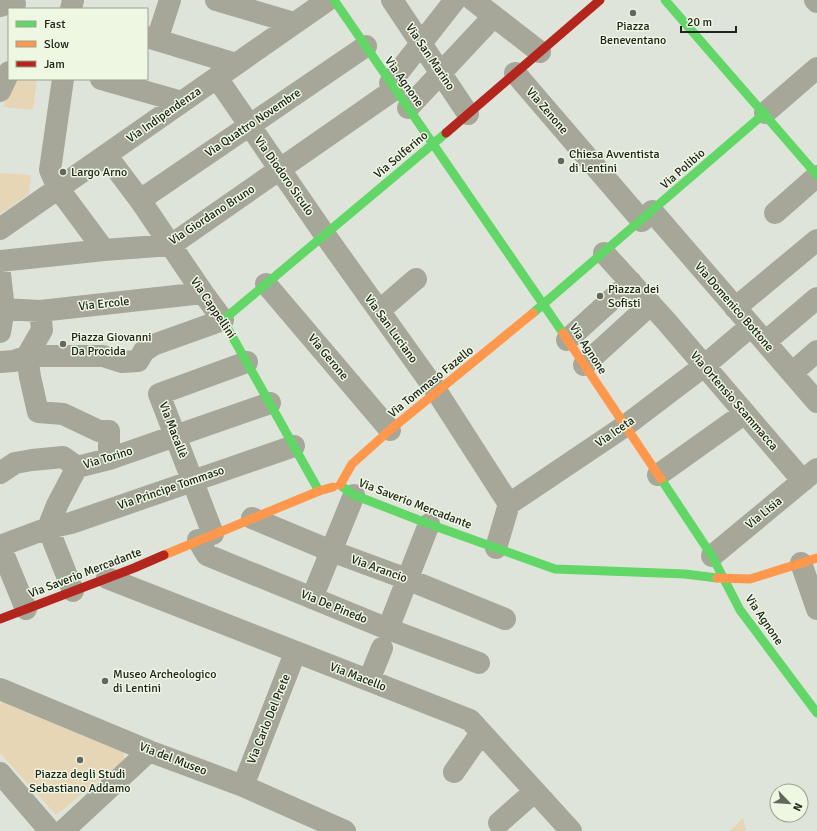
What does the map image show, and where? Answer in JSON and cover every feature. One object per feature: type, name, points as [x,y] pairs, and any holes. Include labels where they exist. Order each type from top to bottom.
[{"type":"main road","name":"Via Agnone","points":[[334,0],[528,283],[544,304],[658,475],[704,561],[725,578],[740,610],[817,712]]},
{"type":"main road","name":"Via Solferino","points":[[223,320],[433,144],[600,0]]},
{"type":"main road","points":[[665,0],[817,176]]},
{"type":"main road","name":"Via Polibio","points":[[610,248],[765,114]]},
{"type":"main road","name":"Via Tommaso Fazello","points":[[347,490],[352,464],[390,430],[610,248]]},
{"type":"main road","name":"Via Cappellini","points":[[223,320],[319,491]]},
{"type":"main road","name":"Via Saverio Mercadante","points":[[0,619],[134,568],[205,537],[319,491],[347,490],[429,524],[555,569],[685,574],[750,579],[809,560]]},
{"type":"main road","points":[[685,574],[704,561]]},
{"type":"street","points":[[170,0],[152,39],[236,64]]},
{"type":"street","points":[[216,0],[294,24]]},
{"type":"street","name":"Via Indipendenza","points":[[0,229],[328,0]]},
{"type":"street","name":"Via San Marino","points":[[392,0],[468,114]]},
{"type":"street","name":"Via Giordano Bruno","points":[[0,261],[104,250],[171,245],[280,170],[393,86],[421,43],[455,0]]},
{"type":"street","points":[[408,108],[441,72],[488,7],[540,52]]},
{"type":"street","name":"Via Quattro Novembre","points":[[140,200],[366,46]]},
{"type":"street","points":[[765,114],[817,68]]},
{"type":"street","points":[[0,91],[8,74]]},
{"type":"street","name":"Via Zenone","points":[[515,74],[647,216]]},
{"type":"street","name":"Via Diodoro Siculo","points":[[217,78],[325,235]]},
{"type":"street","points":[[63,80],[50,170],[58,188],[104,250]]},
{"type":"street","points":[[105,80],[182,102]]},
{"type":"street","name":"Via Cappellini","points":[[106,155],[140,200],[223,320]]},
{"type":"street","points":[[775,212],[817,176]]},
{"type":"street","name":"Via Domenico Bottone","points":[[647,216],[735,308],[817,402]]},
{"type":"street","name":"Via San Luciano","points":[[325,235],[437,392],[509,504]]},
{"type":"street","points":[[735,308],[817,240]]},
{"type":"street","name":"Via Ortensio Scammacca","points":[[610,248],[631,282],[745,413],[812,477]]},
{"type":"street","points":[[0,274],[4,310],[0,332]]},
{"type":"street","points":[[379,311],[416,279]]},
{"type":"street","points":[[567,340],[631,282]]},
{"type":"street","name":"Via Gerone","points":[[266,284],[390,430]]},
{"type":"street","name":"Via Ercole","points":[[4,310],[40,311],[203,293]]},
{"type":"street","name":"Via Iceta","points":[[509,504],[624,426],[704,366],[817,298]]},
{"type":"street","points":[[584,365],[651,304]]},
{"type":"street","points":[[40,311],[42,330],[27,356],[38,412],[63,414],[99,431],[109,431],[109,459]]},
{"type":"street","points":[[0,362],[14,361],[27,356],[103,356],[122,362],[138,361],[144,351],[153,345],[223,320]]},
{"type":"street","points":[[792,373],[817,351]]},
{"type":"street","name":"Via Macallè","points":[[205,537],[192,481],[159,394],[247,362]]},
{"type":"street","name":"Via Torino","points":[[48,528],[57,505],[77,467],[109,459],[270,403]]},
{"type":"street","points":[[658,475],[745,413]]},
{"type":"street","name":"Via Principe Tommaso","points":[[48,528],[71,523],[294,446]]},
{"type":"street","points":[[0,473],[15,463],[63,457],[77,467]]},
{"type":"street","name":"Via Lisia","points":[[704,561],[812,477]]},
{"type":"street","points":[[312,598],[331,551],[347,490]]},
{"type":"street","points":[[496,548],[509,504]]},
{"type":"street","name":"Via Arancio","points":[[252,518],[331,551],[407,579],[505,619]]},
{"type":"street","points":[[369,680],[429,524]]},
{"type":"street","points":[[26,609],[0,546],[48,528],[73,591]]},
{"type":"street","name":"Via De Pinedo","points":[[205,537],[207,555],[312,598],[385,638],[479,663]]},
{"type":"street","points":[[809,560],[817,609]]},
{"type":"street","name":"Via Macello","points":[[107,578],[470,720],[534,792],[572,831]]},
{"type":"street","name":"Via Carlo Del Prete","points":[[243,786],[296,653]]},
{"type":"street","name":"Via del Museo","points":[[0,689],[149,751],[243,786],[345,831]]},
{"type":"street","points":[[454,772],[482,733]]},
{"type":"street","points":[[63,831],[149,751]]},
{"type":"street","points":[[0,773],[50,831]]},
{"type":"street","points":[[499,823],[534,792]]},
{"type":"shaded area","points":[[14,80],[37,80],[33,110],[3,107]]},
{"type":"shaded area","points":[[0,173],[31,175],[29,194],[0,214]]},
{"type":"shaded area","points":[[4,700],[124,751],[124,760],[56,815],[0,753],[0,704]]},
{"type":"shaded area","points":[[743,818],[746,831],[730,831]]},
{"type":"traffic: fast","points":[[334,0],[563,333]]},
{"type":"traffic: fast","points":[[665,0],[817,175]]},
{"type":"traffic: fast","points":[[533,313],[765,113]]},
{"type":"traffic: fast","points":[[319,491],[223,320],[446,133]]},
{"type":"traffic: fast","points":[[661,479],[712,556],[740,610],[817,713]]},
{"type":"traffic: fast","points":[[340,485],[354,495],[429,524],[555,569],[685,574],[717,578]]},
{"type":"traffic: slow","points":[[340,485],[352,464],[390,430],[533,313]]},
{"type":"traffic: slow","points":[[563,333],[661,479]]},
{"type":"traffic: slow","points":[[164,555],[319,491],[333,487]]},
{"type":"traffic: slow","points":[[717,578],[750,579],[817,558]]},
{"type":"traffic: jam","points":[[446,133],[600,0]]},
{"type":"traffic: jam","points":[[0,619],[134,568],[164,555]]},
{"type":"place","name":"Piazza Beneventano","points":[[633,13]]},
{"type":"place","name":"Chiesa Avventista di Lentini","points":[[561,161]]},
{"type":"place","name":"Largo Arno","points":[[63,172]]},
{"type":"place","name":"Piazza dei Sofisti","points":[[600,296]]},
{"type":"place","name":"Piazza Giovanni Da Procida","points":[[63,344]]},
{"type":"place","name":"Museo Archeologico di Lentini","points":[[105,681]]},
{"type":"place","name":"Piazza degli Studi Sebastiano Addamo","points":[[80,760]]}]
